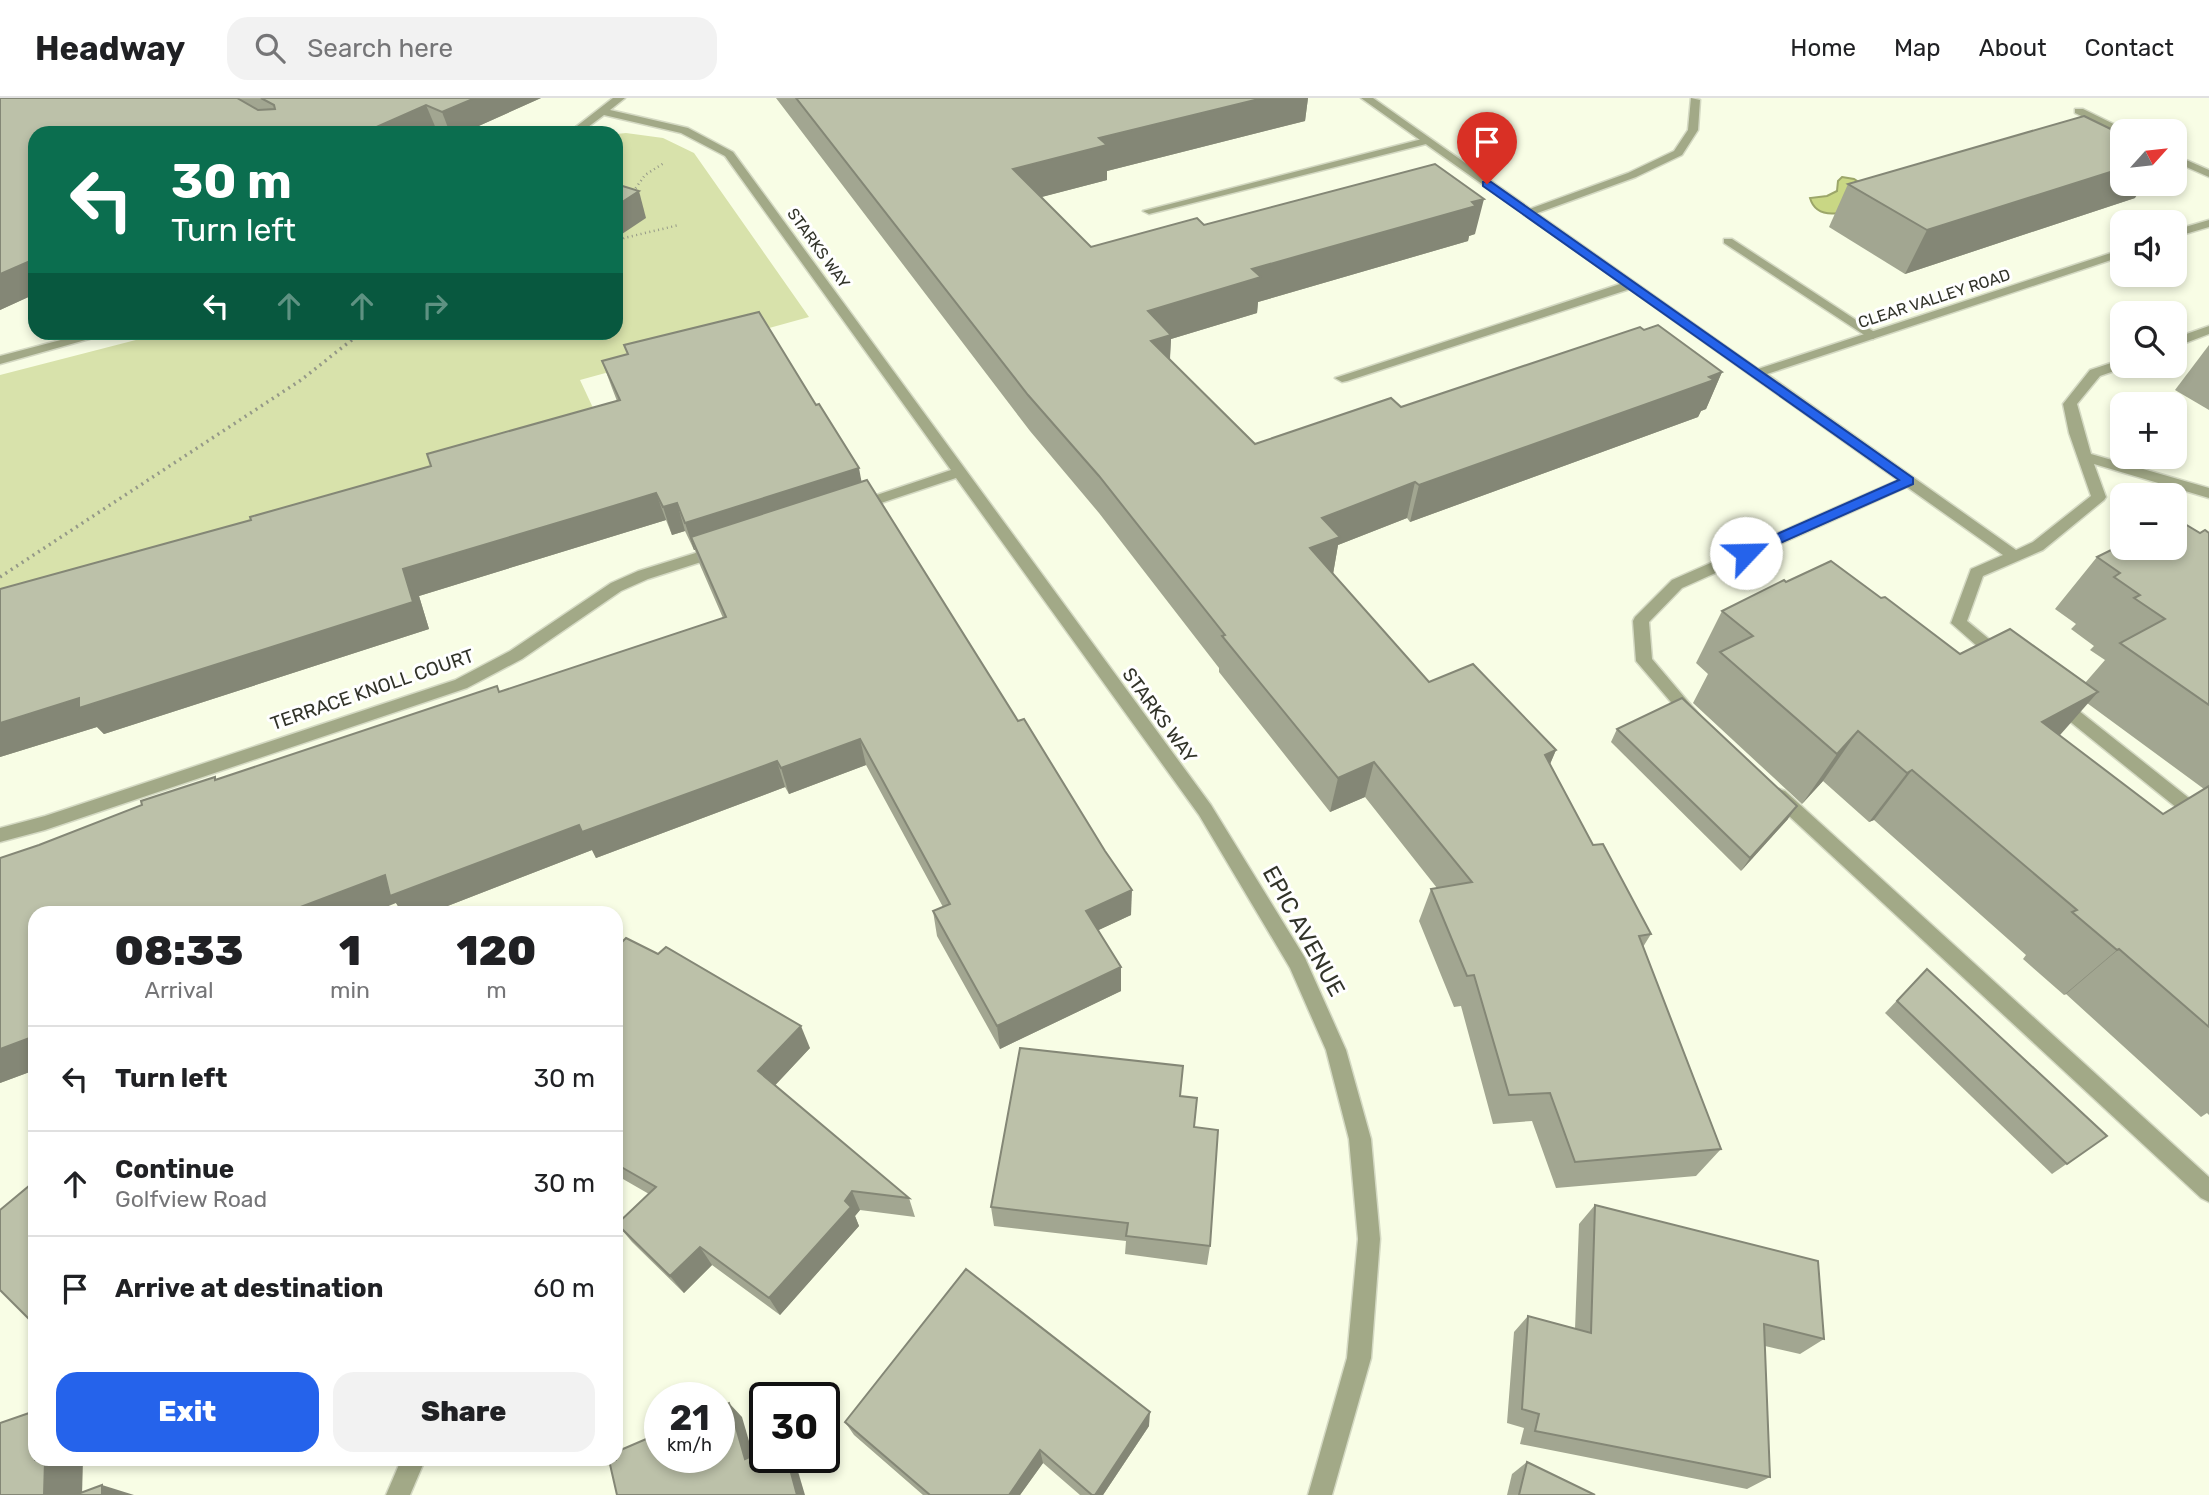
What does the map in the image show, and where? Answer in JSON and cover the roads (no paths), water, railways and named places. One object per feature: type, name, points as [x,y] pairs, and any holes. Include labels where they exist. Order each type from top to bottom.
[{"type":"street","points":[[583,126],[620,98]]},
{"type":"street","points":[[1366,98],[2015,556]]},
{"type":"street","points":[[1528,213],[1632,175],[1678,153],[1693,130],[1695,100]]},
{"type":"street","points":[[2079,111],[2110,126]]},
{"type":"street","name":"STARKS WAY","points":[[603,112],[682,128],[709,139],[729,154],[1205,810]]},
{"type":"street","points":[[1149,211],[1426,141]]},
{"type":"street","points":[[2188,164],[2209,174]]},
{"type":"street","points":[[2187,230],[2209,223]]},
{"type":"street","points":[[1728,241],[1873,335]]},
{"type":"street","name":"CLEAR VALLEY ROAD","points":[[1755,374],[2110,256]]},
{"type":"street","points":[[1342,378],[1629,285]]},
{"type":"street","points":[[2187,338],[2209,330]]},
{"type":"street","points":[[0,360],[77,340]]},
{"type":"street","points":[[2013,667],[1959,623],[1976,573],[2038,546],[2099,497],[2070,404],[2095,373],[2110,368]]},
{"type":"street","points":[[2085,457],[2209,493]]},
{"type":"street","points":[[853,508],[961,471]]},
{"type":"street","points":[[1710,732],[1689,714],[1644,661],[1641,621],[1676,584],[1909,481]]},
{"type":"street","name":"TERRACE KNOLL COURT","points":[[0,835],[45,823],[461,684],[516,655],[616,587],[643,575],[732,547]]},
{"type":"street","points":[[2046,693],[2209,824]]},
{"type":"street","points":[[1771,789],[2209,1191]]},
{"type":"street","name":"EPIC AVENUE","points":[[1205,810],[1298,964],[1336,1049],[1360,1139],[1369,1239],[1359,1358],[1320,1495]]},
{"type":"street","points":[[398,1495],[411,1466]]}]
